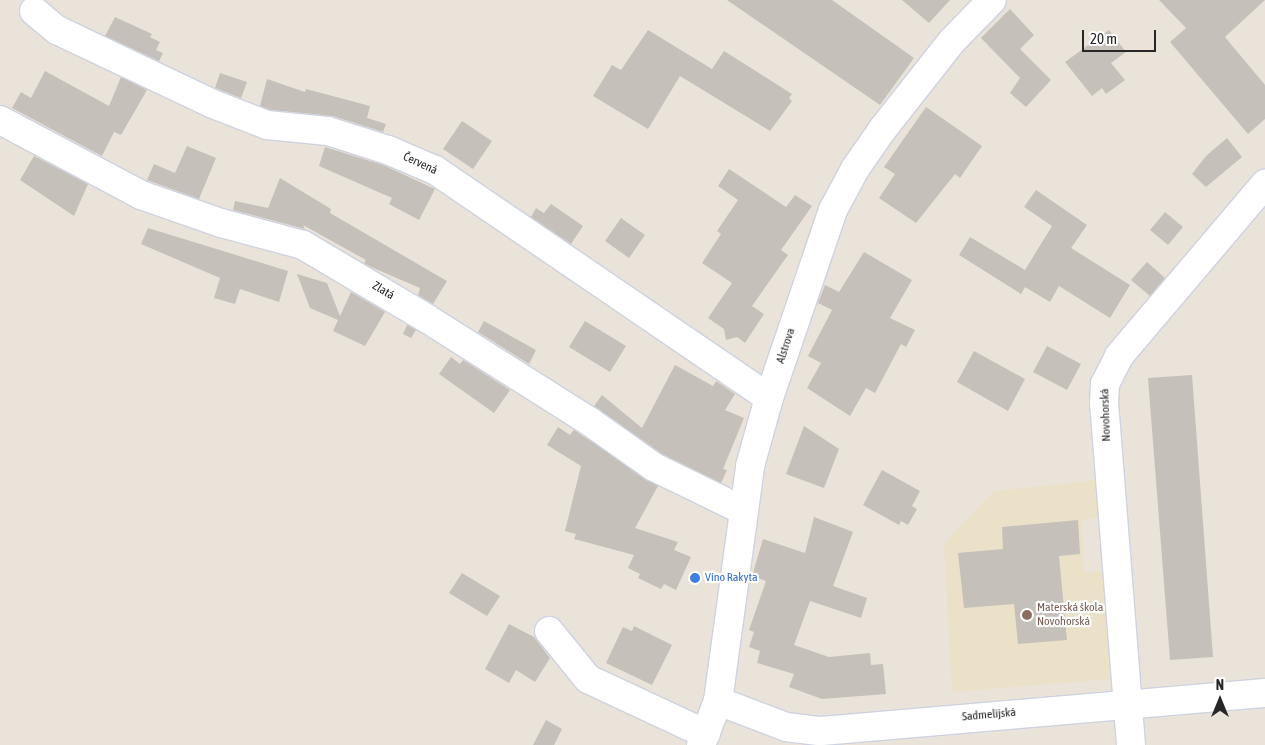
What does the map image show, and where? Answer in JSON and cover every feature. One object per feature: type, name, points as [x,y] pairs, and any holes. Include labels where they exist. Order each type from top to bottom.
[{"type":"street","name":"Alstrova","points":[[703,739],[718,701],[742,510],[750,466],[769,398],[833,210],[855,169],[952,41],[992,0]]},
{"type":"street","name":"Červená","points":[[34,10],[58,30],[213,104],[267,125],[328,131],[388,150],[435,170],[769,398]]},
{"type":"street","name":"Zlatá","points":[[0,120],[141,195],[222,223],[302,245],[426,318],[588,421],[654,467],[742,510]]},
{"type":"street","name":"Novohorská","points":[[1130,745],[1104,403],[1106,378],[1119,356],[1265,184]]},
{"type":"street","points":[[549,631],[588,679],[703,739]]},
{"type":"street","name":"Sadmelijská","points":[[718,701],[786,728],[821,731],[1128,703],[1265,693]]},
{"type":"shaded area","name":"Materská škola Novohorská","points":[[1097,480],[1099,518],[1082,520],[1084,572],[1103,571],[1111,679],[952,692],[944,543],[994,491]]},
{"type":"building","points":[[727,0],[832,0],[914,58],[880,105]]},
{"type":"building","points":[[902,0],[950,0],[929,23]]},
{"type":"building","points":[[1159,0],[1265,0],[1225,37],[1265,85],[1265,119],[1248,134],[1170,42],[1186,28]]},
{"type":"building","points":[[1010,9],[1034,35],[1020,49],[1051,80],[1026,107],[1010,93],[1020,78],[981,38]]},
{"type":"building","points":[[115,17],[152,34],[150,37],[160,42],[156,50],[163,53],[159,61],[105,36]]},
{"type":"building","points":[[648,30],[712,69],[724,51],[792,94],[789,98],[792,101],[770,131],[680,76],[648,129],[593,96],[612,65],[621,70]]},
{"type":"building","points":[[1109,30],[1126,52],[1111,63],[1125,80],[1106,94],[1102,88],[1092,96],[1065,62]]},
{"type":"building","points":[[45,71],[109,106],[121,77],[147,90],[121,135],[114,132],[102,156],[12,108],[21,92],[31,98]]},
{"type":"building","points":[[220,73],[247,82],[241,98],[215,88]]},
{"type":"building","points":[[267,79],[305,92],[306,89],[370,106],[367,118],[386,124],[383,132],[333,116],[271,110],[260,106]]},
{"type":"building","points":[[926,107],[982,146],[960,178],[955,174],[916,223],[879,198],[895,174],[884,167]]},
{"type":"building","points":[[462,121],[492,141],[473,169],[443,149]]},
{"type":"building","points":[[1227,138],[1242,157],[1206,187],[1192,174],[1206,156]]},
{"type":"building","points":[[187,146],[216,158],[199,199],[147,180],[154,164],[175,173]]},
{"type":"building","points":[[325,147],[383,165],[435,189],[419,220],[389,204],[392,198],[319,166]]},
{"type":"building","points":[[34,156],[88,184],[74,216],[20,180]]},
{"type":"building","points":[[729,169],[786,207],[795,195],[812,206],[781,250],[788,255],[752,306],[764,314],[745,343],[737,337],[726,340],[724,329],[708,318],[732,283],[702,263],[721,234],[717,231],[738,200],[718,186]]},
{"type":"building","points":[[280,178],[331,209],[330,213],[447,281],[433,304],[418,295],[420,288],[371,267],[364,263],[366,260],[303,225],[305,229],[233,210],[235,201],[268,208]]},
{"type":"building","points":[[1036,190],[1087,225],[1071,248],[1130,285],[1110,318],[1059,286],[1050,302],[1025,287],[1021,294],[959,255],[970,237],[1025,270],[1052,226],[1024,207]]},
{"type":"building","points":[[551,204],[583,226],[571,244],[531,217],[536,208],[544,213]]},
{"type":"building","points":[[1165,212],[1183,227],[1168,245],[1150,230]]},
{"type":"building","points":[[621,218],[645,235],[629,258],[605,241]]},
{"type":"building","points":[[148,228],[288,271],[279,302],[240,289],[235,304],[214,298],[220,278],[141,244]]},
{"type":"building","points":[[864,252],[912,280],[890,318],[915,330],[906,347],[901,344],[875,393],[866,388],[850,416],[807,388],[821,363],[808,356],[832,310],[818,303],[825,285],[839,292]]},
{"type":"building","points":[[1147,262],[1165,278],[1150,296],[1131,280]]},
{"type":"building","points":[[297,274],[327,283],[340,316],[351,292],[385,312],[365,346],[333,331],[338,320],[310,308]]},
{"type":"building","points":[[484,321],[536,350],[529,364],[478,332]]},
{"type":"building","points":[[585,321],[626,346],[610,372],[569,347]]},
{"type":"building","points":[[407,325],[416,330],[411,338],[403,334]]},
{"type":"building","points":[[1047,346],[1081,364],[1067,390],[1033,372]]},
{"type":"building","points":[[974,351],[1025,379],[1008,411],[957,382]]},
{"type":"building","points":[[451,357],[460,364],[463,360],[510,390],[494,413],[439,374]]},
{"type":"building","points":[[675,365],[713,386],[716,381],[735,394],[725,410],[744,418],[723,469],[727,470],[721,483],[662,454],[594,406],[602,395],[642,428]]},
{"type":"building","points":[[1192,375],[1213,657],[1170,660],[1148,378]]},
{"type":"building","points":[[804,426],[839,449],[824,488],[786,474]]},
{"type":"building","points":[[558,427],[570,435],[574,430],[658,486],[635,528],[678,542],[674,550],[691,557],[676,590],[664,584],[661,589],[638,578],[640,574],[628,568],[634,555],[574,539],[576,534],[565,531],[581,466],[547,445]]},
{"type":"building","points":[[882,470],[920,491],[912,506],[917,509],[908,525],[901,521],[899,525],[863,505]]},
{"type":"building","points":[[814,517],[853,532],[833,586],[867,598],[861,618],[810,601],[794,645],[829,657],[870,653],[871,665],[883,664],[886,694],[822,699],[789,687],[794,674],[757,663],[760,651],[749,647],[754,632],[749,630],[766,581],[752,576],[763,539],[805,553]]},
{"type":"building","points":[[1078,520],[1080,554],[1059,556],[1067,640],[1018,644],[1014,604],[964,608],[958,553],[1003,549],[1002,527]]},
{"type":"building","points":[[462,573],[500,596],[487,616],[449,593]]},
{"type":"building","points":[[509,624],[534,637],[550,658],[535,682],[516,670],[509,683],[485,669]]},
{"type":"building","points":[[634,626],[672,645],[652,685],[606,663],[623,627],[632,631]]},
{"type":"building","points":[[546,720],[562,729],[554,745],[533,745]]},
{"type":"place","name":"Víno Rakyta","points":[[695,578]]},
{"type":"place","name":"Materská škola Novohorská","points":[[1027,615]]}]
